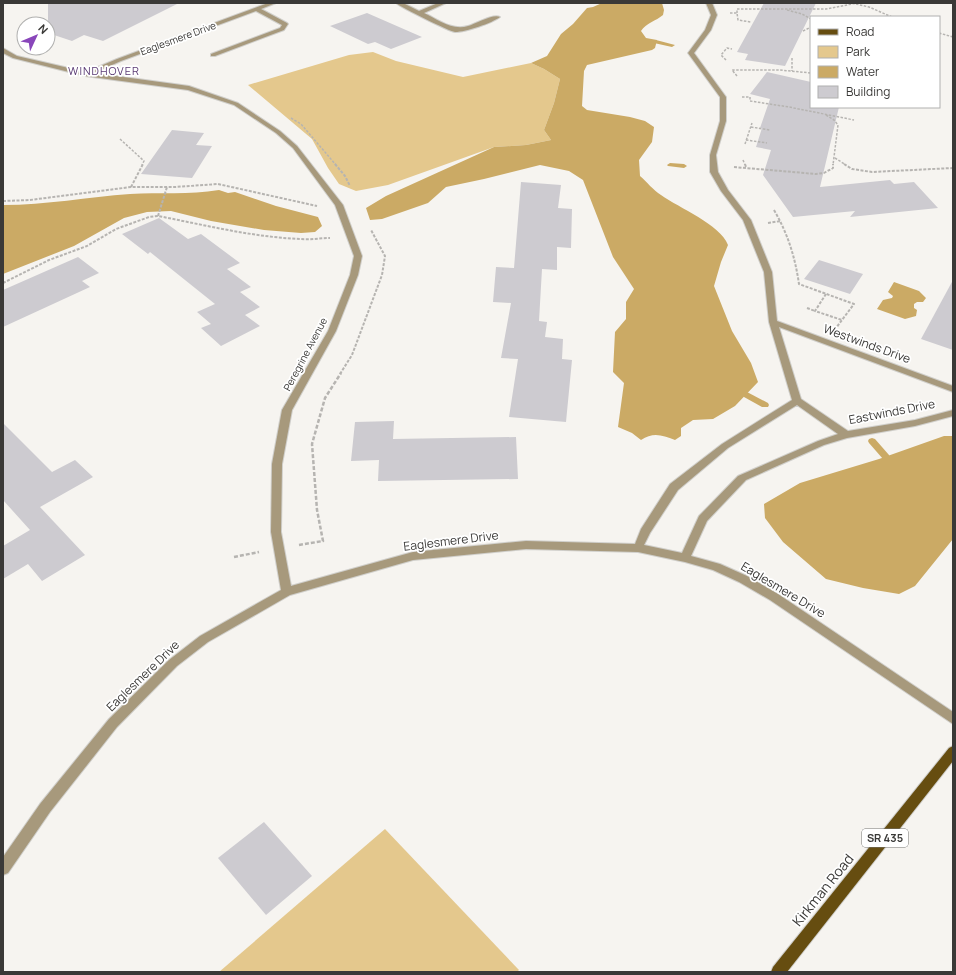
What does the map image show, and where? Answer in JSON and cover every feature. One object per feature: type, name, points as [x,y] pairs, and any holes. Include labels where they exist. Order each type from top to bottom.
[{"type":"main road","name":"Kirkman Road","points":[[778,972],[953,752]]},
{"type":"street","name":"Eaglesmere Drive","points":[[85,74],[273,3]]},
{"type":"street","points":[[399,3],[455,30],[468,28],[497,17]]},
{"type":"street","points":[[418,13],[443,3]]},
{"type":"street","points":[[638,548],[645,532],[674,487],[725,446],[797,401],[773,322],[768,272],[747,220],[724,191],[714,172],[713,156],[723,121],[723,97],[691,53],[708,30],[714,16],[709,3]]},
{"type":"street","points":[[213,55],[282,30],[285,24],[256,9]]},
{"type":"street","name":"Peregrine Avenue","points":[[3,50],[15,57],[85,74],[189,88],[236,104],[278,132],[295,147],[339,205],[358,256],[354,275],[332,330],[287,410],[277,464],[276,532],[287,592]]},
{"type":"street","name":"Westwinds Drive","points":[[773,322],[953,389]]},
{"type":"street","name":"Eastwinds Drive","points":[[797,401],[846,435],[915,423],[953,413]]},
{"type":"street","points":[[685,558],[703,519],[742,478],[821,443],[846,435]]},
{"type":"street","name":"Eaglesmere Drive","points":[[3,868],[45,808],[114,722],[173,663],[204,639],[287,592],[413,556],[526,545],[638,548],[685,558],[716,567],[743,579],[774,597],[953,719]]},
{"type":"path","points":[[865,3],[869,7]]},
{"type":"path","points":[[751,22],[738,20],[737,9],[826,9],[856,4],[869,7],[890,16]]},
{"type":"path","points":[[782,9],[802,14],[810,19]]},
{"type":"path","points":[[799,9],[802,14]]},
{"type":"path","points":[[729,13],[737,13]]},
{"type":"path","points":[[804,31],[810,28]]},
{"type":"path","points":[[940,33],[953,37]]},
{"type":"path","points":[[726,60],[721,55],[727,48],[732,49]]},
{"type":"path","points":[[792,58],[792,71]]},
{"type":"path","points":[[737,76],[732,70],[792,71],[810,73]]},
{"type":"path","points":[[738,96],[750,97],[750,101],[777,103],[854,120]]},
{"type":"path","points":[[732,167],[746,167],[796,173],[824,173],[833,168],[838,125],[834,120],[826,115]]},
{"type":"path","points":[[289,116],[301,124],[345,176],[352,190]]},
{"type":"path","points":[[745,144],[752,127],[752,123]]},
{"type":"path","points":[[752,127],[770,130]]},
{"type":"path","points":[[120,139],[144,161],[131,187]]},
{"type":"path","points":[[746,140],[767,143]]},
{"type":"path","points":[[834,158],[852,169],[872,172],[953,168]]},
{"type":"path","points":[[743,160],[746,167]]},
{"type":"path","points":[[3,201],[30,200],[131,187],[167,187],[218,184],[315,207],[339,205]]},
{"type":"path","points":[[158,216],[167,187]]},
{"type":"path","points":[[774,210],[786,228],[796,256],[799,284],[854,304],[834,331]]},
{"type":"path","points":[[3,283],[49,260],[87,246],[116,229],[149,217],[158,216],[226,230],[298,239],[331,238],[350,235]]},
{"type":"path","points":[[763,223],[781,221]]},
{"type":"path","points":[[234,557],[279,548],[323,542],[317,510],[312,444],[325,398],[352,355],[382,275],[385,256],[368,224]]},
{"type":"path","points":[[815,311],[826,294]]},
{"type":"path","points":[[807,308],[842,320]]},
{"type":"green space","points":[[373,52],[396,61],[463,77],[531,63],[544,69],[560,79],[554,103],[544,130],[551,140],[526,145],[494,147],[388,185],[356,191],[339,184],[328,168],[312,139],[248,85],[349,55]]},
{"type":"green space","points":[[385,829],[519,970],[517,972],[219,972]]},
{"type":"water","points":[[602,3],[662,3],[664,10],[663,15],[641,31],[646,38],[657,40],[655,48],[652,50],[587,65],[584,71],[582,106],[587,110],[645,121],[654,127],[652,142],[639,160],[640,176],[658,193],[708,223],[724,237],[728,245],[714,286],[732,331],[751,363],[758,382],[735,406],[713,419],[693,420],[681,428],[681,436],[675,440],[654,435],[645,437],[641,440],[632,433],[618,427],[624,383],[613,372],[615,332],[626,319],[626,302],[634,289],[613,257],[583,180],[569,171],[540,165],[446,187],[428,203],[382,219],[370,220],[366,208],[386,196],[494,147],[526,145],[551,140],[544,130],[554,103],[560,79],[531,63],[547,56],[561,34],[573,24],[587,8]]},
{"type":"water","points":[[219,190],[228,193],[235,192],[276,206],[318,217],[322,226],[315,232],[301,233],[264,230],[211,221],[171,211],[147,212],[124,218],[74,246],[3,274],[3,205],[35,204],[130,194]]},
{"type":"water","points":[[894,282],[919,291],[926,298],[923,302],[917,302],[914,304],[914,308],[917,310],[916,316],[905,319],[877,309],[883,300],[892,298],[893,296],[888,292]]},
{"type":"water","points":[[944,436],[953,436],[953,539],[915,586],[899,594],[863,588],[826,579],[783,542],[765,518],[764,504],[800,483],[879,459]]},
{"type":"building","points":[[48,3],[179,3],[103,41],[84,35],[72,41],[56,36],[56,16],[48,16]]},
{"type":"building","points":[[764,3],[816,3],[785,66],[745,60],[748,54],[737,52]]},
{"type":"building","points":[[367,13],[422,37],[391,49],[375,42],[368,44],[330,26]]},
{"type":"building","points":[[767,72],[810,82],[810,108],[839,108],[820,187],[890,180],[894,184],[914,182],[938,208],[850,217],[855,211],[793,217],[763,175],[771,150],[756,147],[762,128],[760,128],[770,99],[750,94]]},
{"type":"building","points":[[172,130],[204,133],[196,145],[212,146],[192,178],[141,174]]},
{"type":"building","points":[[521,182],[561,185],[558,208],[572,209],[571,248],[557,247],[557,270],[542,269],[539,321],[547,322],[545,337],[563,339],[562,359],[572,360],[566,422],[509,417],[518,359],[501,358],[511,303],[493,302],[496,267],[514,268]]},
{"type":"building","points":[[159,218],[188,239],[201,234],[240,263],[227,269],[251,287],[240,292],[260,307],[245,315],[260,326],[221,346],[201,328],[211,324],[197,312],[215,304],[150,252],[148,254],[122,234]]},
{"type":"building","points":[[78,257],[99,273],[82,281],[90,287],[3,327],[3,290]]},
{"type":"building","points":[[819,260],[863,274],[850,294],[804,279]]},
{"type":"building","points":[[953,280],[953,350],[921,339]]},
{"type":"building","points":[[394,421],[393,439],[516,437],[518,479],[378,481],[379,460],[351,461],[355,422]]},
{"type":"building","points":[[3,423],[52,472],[75,460],[93,477],[40,507],[85,555],[42,581],[28,564],[3,579],[3,546],[30,530],[3,500]]},
{"type":"building","points":[[264,822],[312,876],[266,915],[218,858]]},
{"type":"waterway","points":[[656,42],[672,45]]},
{"type":"waterway","points":[[670,165],[684,166]]},
{"type":"waterway","points":[[747,395],[765,405]]},
{"type":"waterway","points":[[872,441],[886,457]]},
{"type":"district","name":"WINDHOVER","points":[[104,71]]}]
